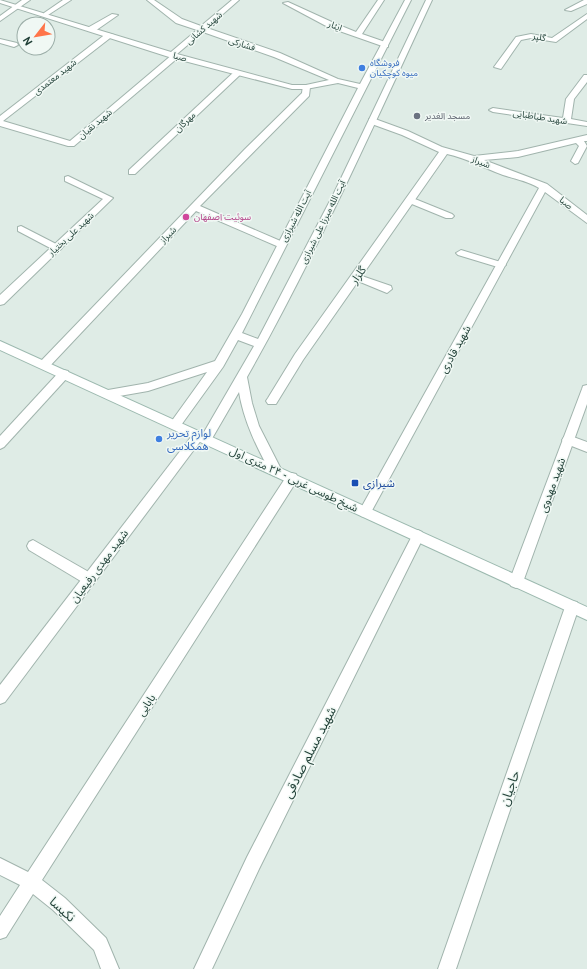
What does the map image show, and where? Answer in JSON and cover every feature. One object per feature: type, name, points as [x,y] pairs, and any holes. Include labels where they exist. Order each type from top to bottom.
[{"type":"street","points":[[0,19],[27,0]]},
{"type":"street","points":[[46,14],[68,0]]},
{"type":"street","name":"فشارکی","points":[[150,0],[179,21],[277,55],[338,81]]},
{"type":"street","name":"شهید کشانی","points":[[174,56],[236,0]]},
{"type":"street","points":[[358,35],[381,0]]},
{"type":"street","name":"آیت الله شیرازی","points":[[174,425],[219,364],[236,335],[408,0]]},
{"type":"street","name":"آیت الله میرزا علی شیرازی","points":[[202,437],[242,377],[261,344],[331,207],[429,0]]},
{"type":"street","name":"صبا","points":[[0,1],[46,14],[174,56],[292,87],[306,87],[338,81],[364,87]]},
{"type":"street","points":[[569,10],[587,1]]},
{"type":"street","name":"ایثار","points":[[286,3],[331,25],[385,45]]},
{"type":"street","points":[[92,29],[114,15]]},
{"type":"street","name":"گلپر","points":[[498,67],[516,41],[522,36],[531,35],[553,40],[587,16]]},
{"type":"street","name":"شهید معتمدی","points":[[0,120],[110,35]]},
{"type":"street","points":[[0,41],[14,45]]},
{"type":"street","name":"شهید نقیان","points":[[0,123],[71,144],[174,56]]},
{"type":"street","name":"مهرگان","points":[[132,172],[238,73]]},
{"type":"street","points":[[567,121],[570,100],[587,77]]},
{"type":"street","name":"شیراز","points":[[44,365],[248,151],[306,94],[306,87]]},
{"type":"street","name":"شهید طباطبایی","points":[[493,110],[587,124]]},
{"type":"street","name":"شیراز","points":[[372,121],[507,173],[532,180],[544,186]]},
{"type":"street","points":[[473,159],[518,154],[587,138]]},
{"type":"street","points":[[575,161],[583,146],[578,140]]},
{"type":"street","name":"گلزار","points":[[272,401],[299,357],[445,150]]},
{"type":"street","name":"شهید علی بختیار","points":[[0,301],[109,198],[68,179]]},
{"type":"street","name":"صبا","points":[[544,186],[587,220]]},
{"type":"street","name":"شهید قادری","points":[[365,512],[544,186]]},
{"type":"street","points":[[410,200],[449,216]]},
{"type":"street","points":[[194,208],[282,245]]},
{"type":"street","points":[[21,229],[57,248]]},
{"type":"street","points":[[461,253],[501,265]]},
{"type":"street","points":[[356,277],[387,289]]},
{"type":"street","points":[[236,335],[261,344]]},
{"type":"street","name":"شیخ طوسی غربی - ۲۴ متری اول","points":[[0,344],[587,614]]},
{"type":"street","points":[[108,394],[148,388],[219,364]]},
{"type":"street","points":[[0,444],[64,374]]},
{"type":"street","points":[[242,377],[243,398],[259,441],[276,471]]},
{"type":"street","name":"شهید مهدوی","points":[[516,582],[587,391]]},
{"type":"street","name":"شهید مهدی رفیعیان","points":[[0,697],[89,579],[202,437]]},
{"type":"street","points":[[568,440],[587,447]]},
{"type":"street","name":"بابایی","points":[[0,931],[292,478]]},
{"type":"street","name":"شهید مسلم صادقی","points":[[203,969],[253,863],[418,536]]},
{"type":"street","points":[[33,546],[89,579]]},
{"type":"street","name":"حاجیان","points":[[447,969],[572,607]]},
{"type":"street","name":"نکیسا","points":[[0,866],[32,882],[59,904],[100,944],[110,969]]},
{"type":"place","name":"فروشگاه میوه کوچکیان","points":[[362,68]]},
{"type":"place","name":"مسجد الغدیر","points":[[417,116]]},
{"type":"place","name":"سوئیت اصفهان","points":[[186,217]]},
{"type":"place","name":"لوازم تحریر همکلاسی","points":[[159,439]]},
{"type":"place","name":"شیرازی","points":[[355,483]]}]
